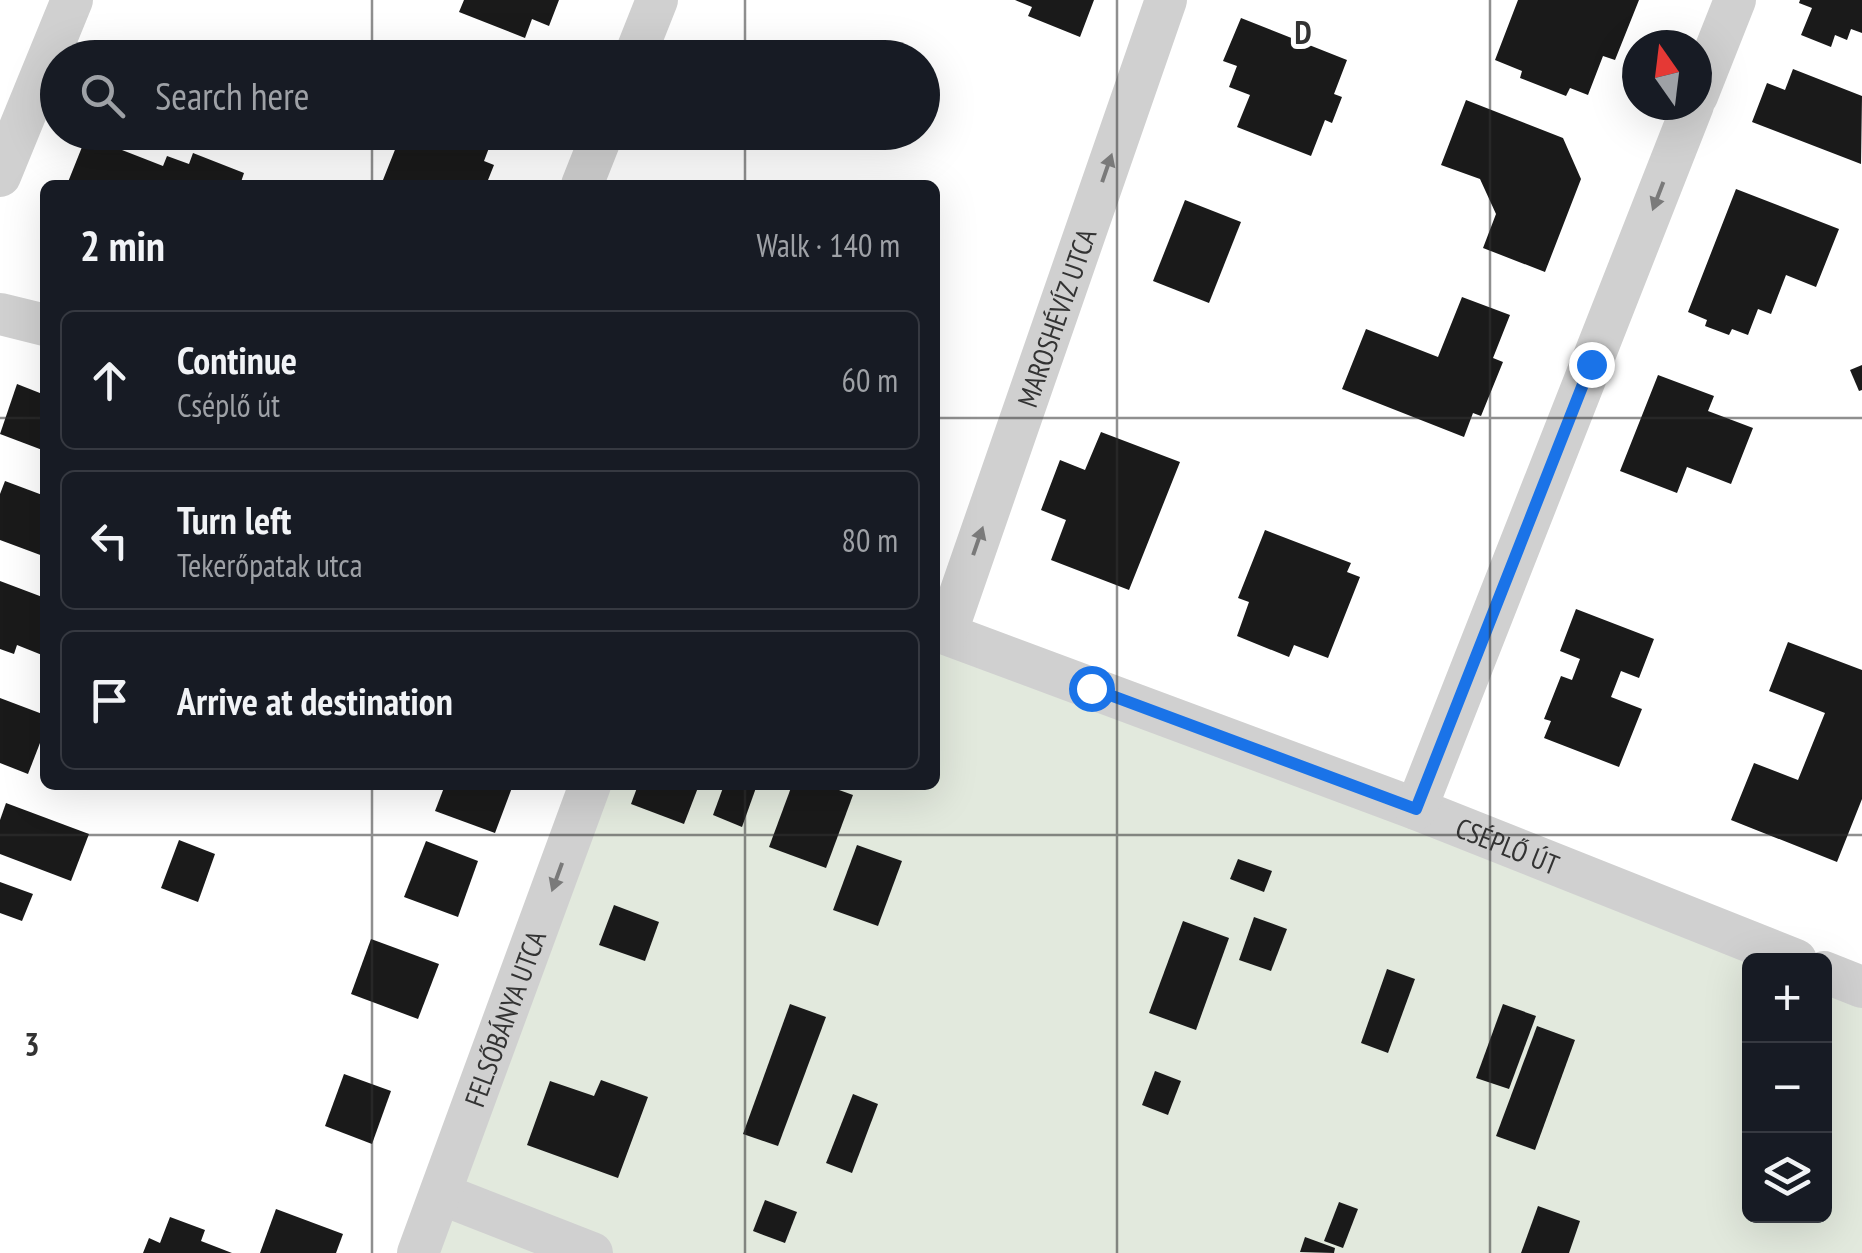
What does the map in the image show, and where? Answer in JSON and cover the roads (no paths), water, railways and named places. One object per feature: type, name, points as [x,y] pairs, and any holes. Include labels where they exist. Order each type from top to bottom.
[{"type":"street","points":[[56,40],[72,0]]},
{"type":"street","points":[[641,40],[657,0]]},
{"type":"street","name":"MAROSHÉVÍZ UTCA","points":[[940,632],[1166,0]]},
{"type":"street","points":[[1712,58],[1735,0]]},
{"type":"street","points":[[0,176],[40,78]]},
{"type":"street","points":[[1416,809],[1688,120]]},
{"type":"street","points":[[584,180],[597,150]]},
{"type":"street","points":[[0,314],[40,324]]},
{"type":"street","name":"CSÉPLŐ ÚT","points":[[940,632],[1416,809],[1778,953]]},
{"type":"street","name":"FELSŐBÁNYA UTCA","points":[[418,1253],[588,790]]},
{"type":"street","points":[[1832,975],[1862,987]]},
{"type":"street","points":[[440,1194],[592,1253]]}]
